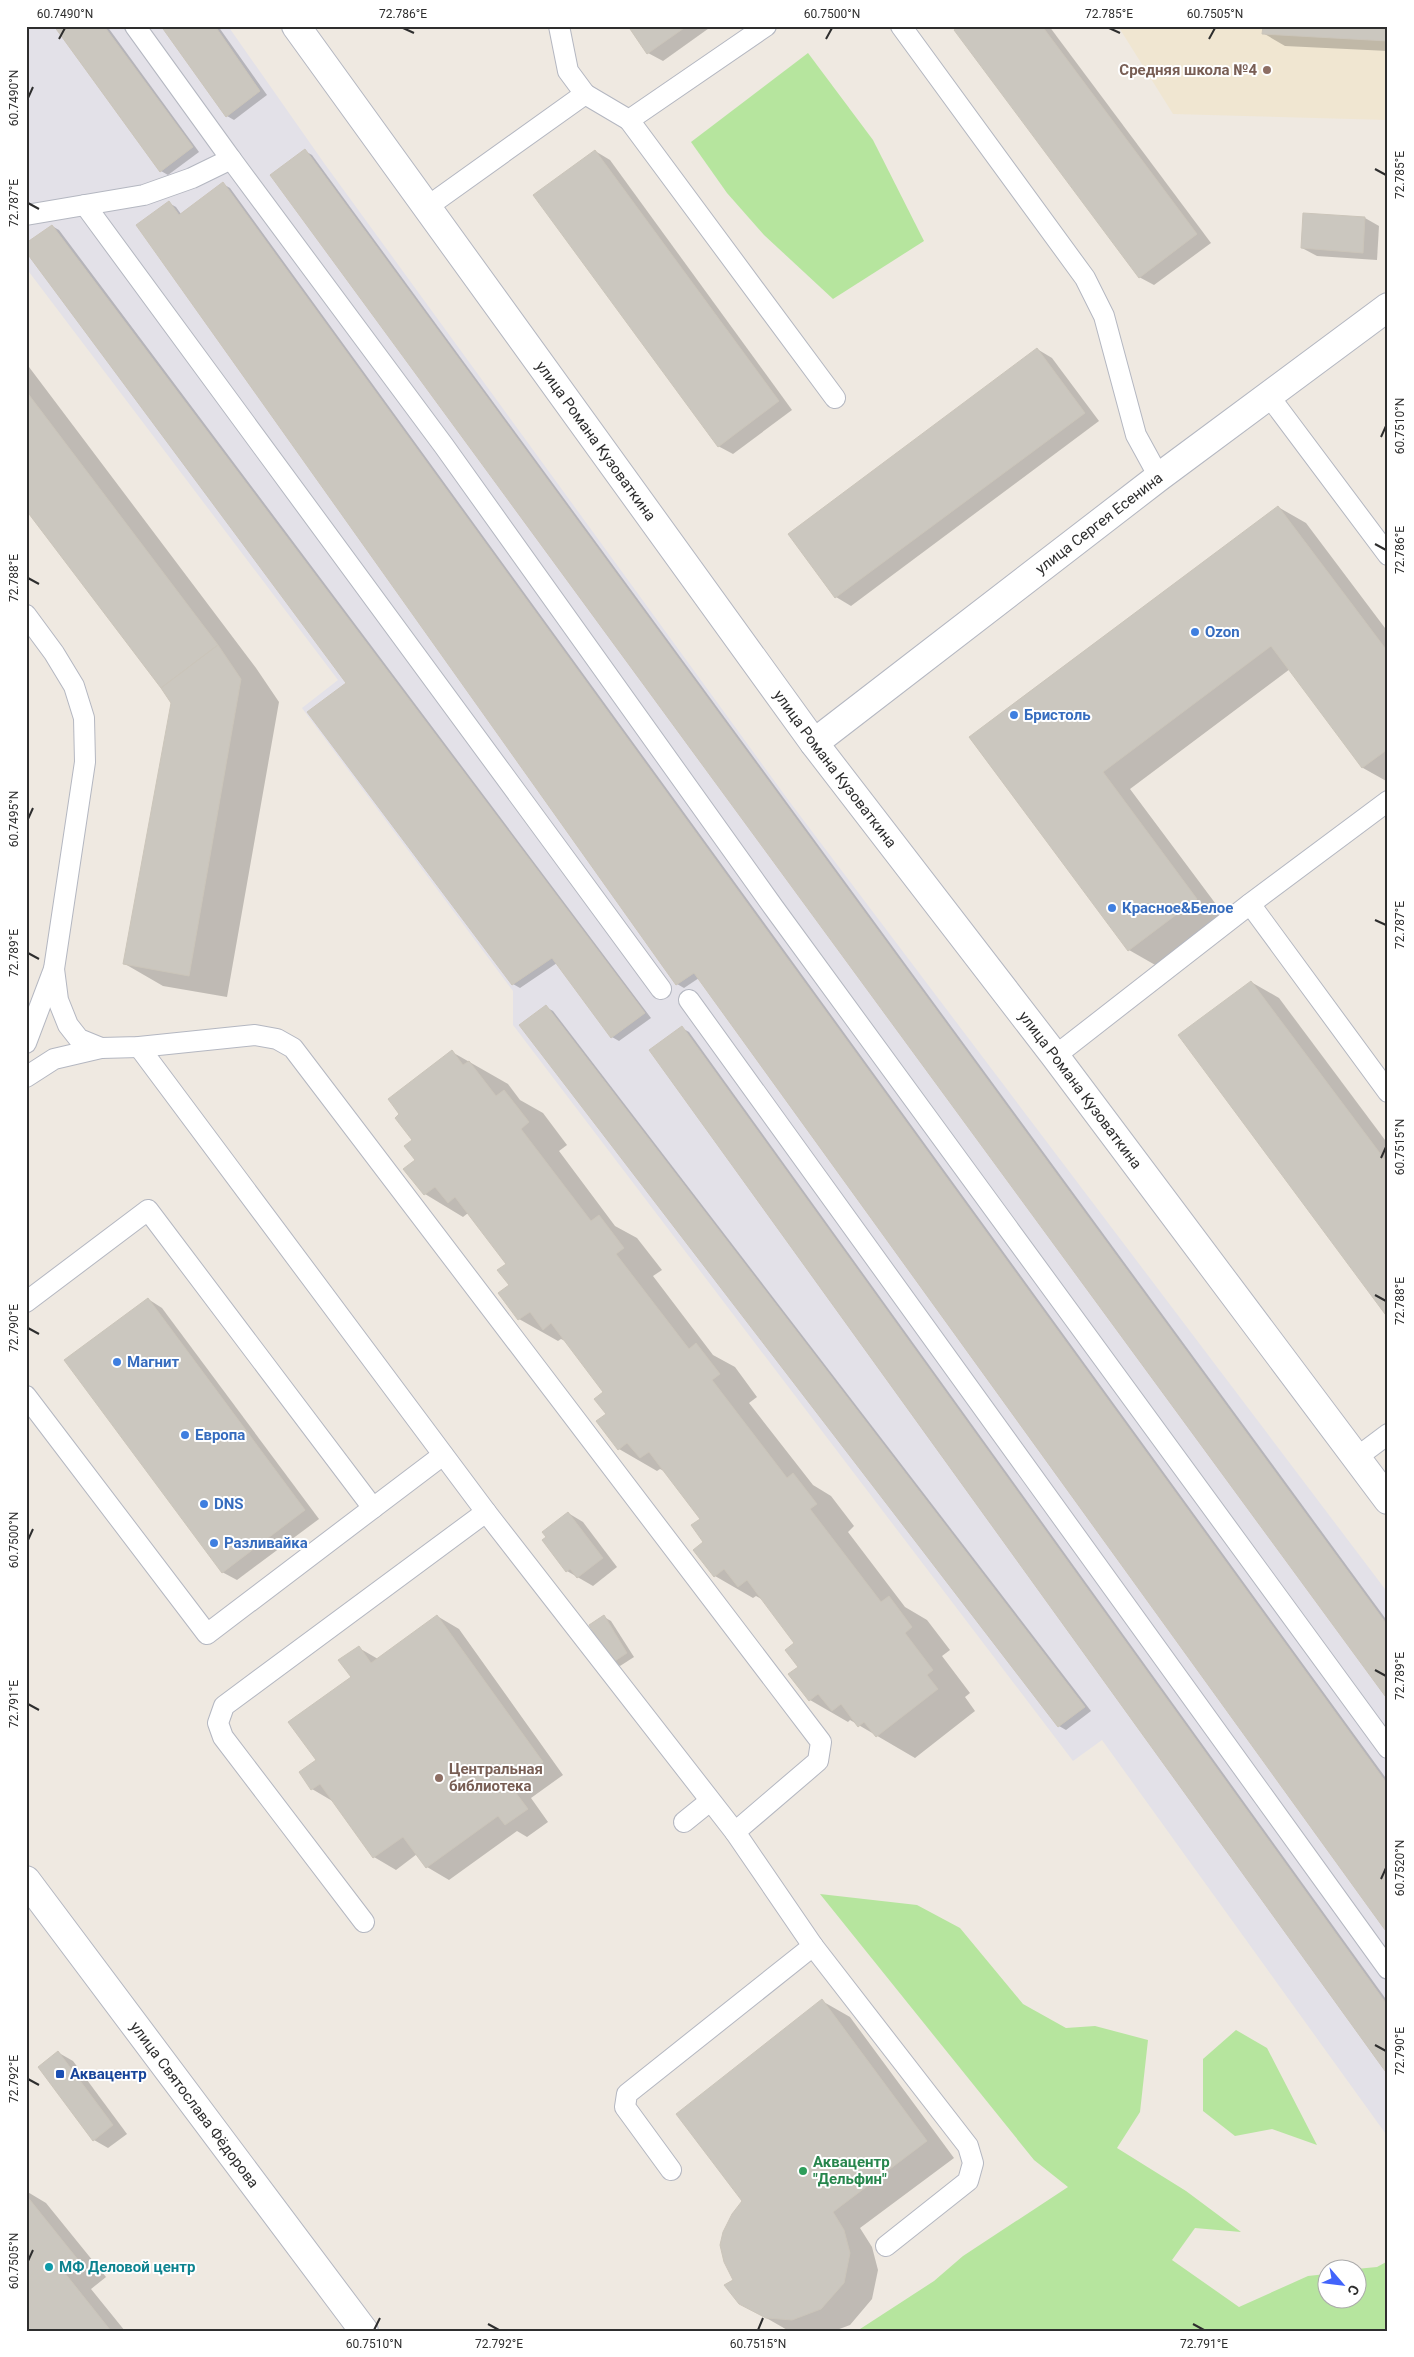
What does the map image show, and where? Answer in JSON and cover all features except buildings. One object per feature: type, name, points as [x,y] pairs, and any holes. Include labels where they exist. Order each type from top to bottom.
[{"type":"street","name":"улица Романа Кузоваткина","points":[[296,26],[814,743],[1055,1056],[1388,1500]]},
{"type":"street","name":"улица Сергея Есенина","points":[[814,743],[1158,477],[1388,307]]},
{"type":"street","name":"улица Святослава Фёдорова","points":[[26,1880],[364,2331]]},
{"type":"lane","points":[[135,26],[444,446],[774,908],[1388,1748]]},
{"type":"lane","points":[[559,26],[568,71],[585,94],[629,120],[835,398]]},
{"type":"lane","points":[[629,120],[766,26]]},
{"type":"lane","points":[[901,26],[1085,278],[1104,316],[1136,435],[1158,477]]},
{"type":"lane","points":[[427,207],[585,94]]},
{"type":"lane","points":[[26,214],[144,195],[192,178],[231,158]]},
{"type":"lane","points":[[85,205],[662,989]]},
{"type":"lane","points":[[1269,396],[1388,555]]},
{"type":"lane","points":[[26,615],[54,653],[74,686],[84,718],[86,762],[54,969],[26,1042]]},
{"type":"lane","points":[[1055,1056],[1250,904],[1388,801]]},
{"type":"lane","points":[[1250,904],[1388,1092]]},
{"type":"lane","points":[[54,969],[58,1000],[68,1025],[79,1039],[100,1048]]},
{"type":"lane","points":[[688,1000],[1388,1969]]},
{"type":"lane","points":[[26,1077],[54,1059],[100,1048],[255,1035],[277,1039],[293,1048],[821,1742],[818,1761],[735,1832]]},
{"type":"lane","points":[[139,1046],[486,1512],[735,1832],[813,1946],[968,2146],[974,2163],[968,2181],[886,2246]]},
{"type":"lane","points":[[26,1302],[148,1210],[374,1508]]},
{"type":"lane","points":[[26,1396],[207,1634],[443,1455]]},
{"type":"lane","points":[[1356,1458],[1388,1434]]},
{"type":"lane","points":[[364,1922],[223,1737],[218,1723],[224,1706],[486,1512]]},
{"type":"lane","points":[[684,1822],[710,1801]]},
{"type":"lane","points":[[672,2170],[625,2107],[627,2094],[813,1946]]},
{"type":"shaded area","points":[[26,26],[228,26],[324,163],[789,801],[1388,1593],[1388,2137],[1102,1740],[1073,1761],[513,1025],[513,991],[302,708],[338,680],[26,268]]},
{"type":"shaded area","name":"Средняя школа №4","points":[[1118,26],[1388,26],[1388,120],[1173,114]]},
{"type":"green space","points":[[808,53],[873,140],[924,241],[833,299],[764,235],[727,193],[691,142]]},
{"type":"green space","points":[[820,1894],[917,1905],[960,1928],[1023,2004],[1066,2028],[1095,2026],[1148,2040],[1140,2112],[1117,2148],[1186,2191],[1241,2232],[1195,2228],[1172,2260],[1239,2307],[1308,2276],[1316,2275],[1316,2310],[1366,2310],[1366,2268],[1377,2267],[1388,2261],[1388,2331],[857,2331],[934,2281],[963,2256],[1068,2187],[1034,2160]]},
{"type":"green space","points":[[1236,2030],[1267,2048],[1317,2145],[1272,2129],[1235,2136],[1203,2111],[1203,2059]]},
{"type":"place","name":"Средняя школа №4","points":[[1267,70]]},
{"type":"place","name":"Ozon","points":[[1195,632]]},
{"type":"place","name":"Бристоль","points":[[1014,715]]},
{"type":"place","name":"Красное&Белое","points":[[1112,908]]},
{"type":"place","name":"Магнит","points":[[117,1362]]},
{"type":"place","name":"Европа","points":[[185,1435]]},
{"type":"place","name":"DNS","points":[[204,1504]]},
{"type":"place","name":"Разливайка","points":[[214,1543]]},
{"type":"place","name":"Центральная библиотека","points":[[439,1778]]},
{"type":"place","name":"Аквацентр","points":[[60,2074]]},
{"type":"place","name":"Аквацентр \"Дельфин\"","points":[[803,2171]]},
{"type":"place","name":"МФ Деловой центр","points":[[49,2267]]}]
